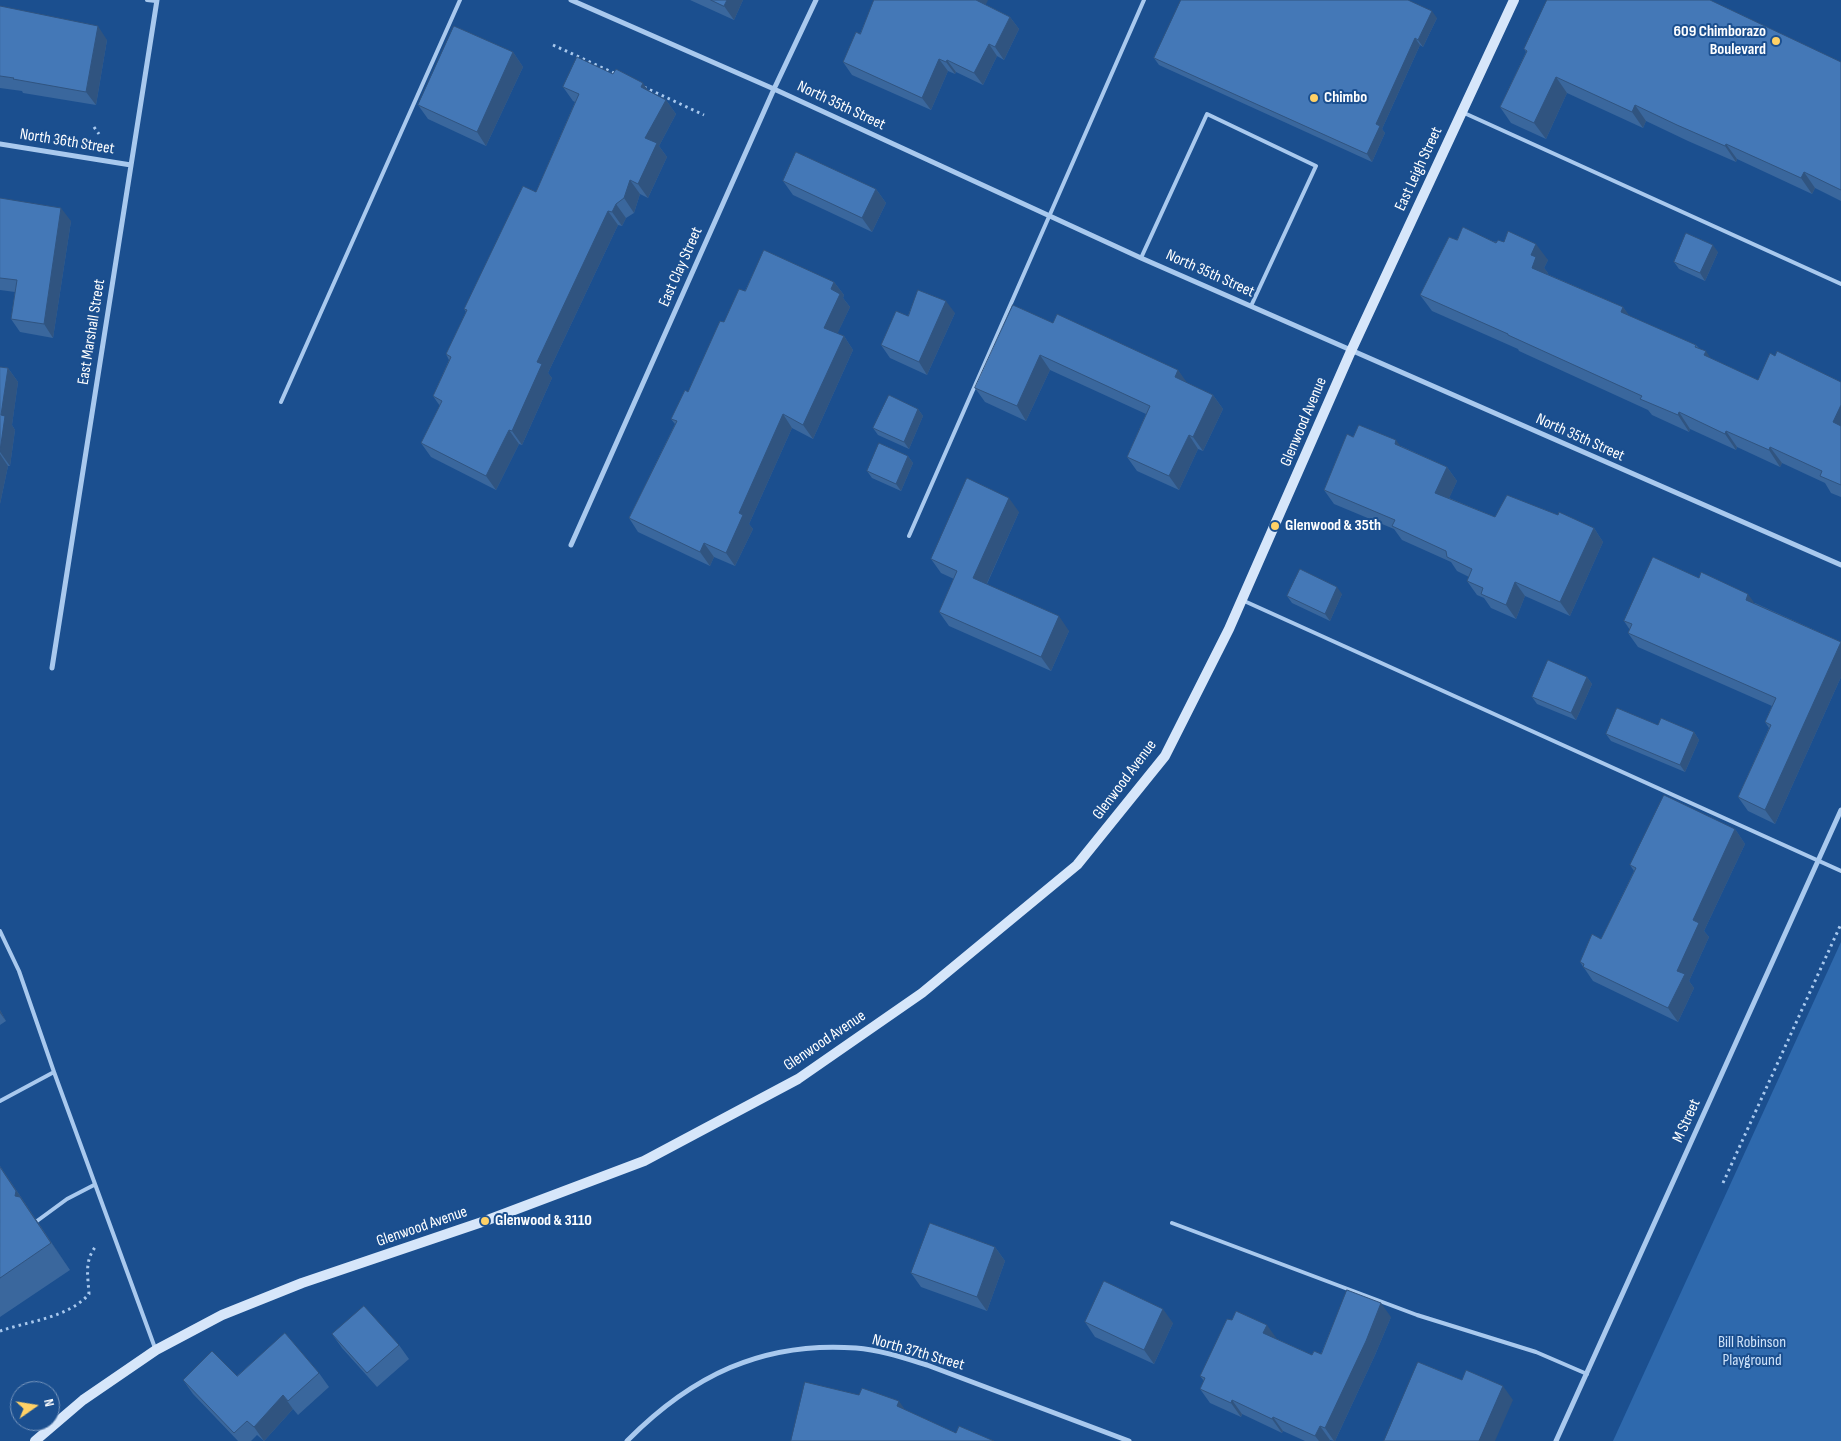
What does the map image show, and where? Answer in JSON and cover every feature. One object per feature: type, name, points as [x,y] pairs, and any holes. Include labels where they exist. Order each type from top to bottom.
[{"type":"street","name":"North 35th Street","points":[[571,0],[774,88],[1141,258],[1841,565]]},
{"type":"street","name":"East Clay Street","points":[[571,545],[774,88],[816,0]]},
{"type":"street","name":"East Leigh Street","points":[[1351,351],[1514,0]]},
{"type":"street","name":"East Marshall Street","points":[[52,668],[156,1]]},
{"type":"street","name":"North 36th Street","points":[[0,144],[131,165]]},
{"type":"street","name":"Glenwood Avenue","points":[[35,1441],[83,1400],[156,1350],[222,1315],[302,1283],[448,1234],[644,1161],[798,1079],[922,993],[1077,866],[1165,756],[1229,629],[1351,351]]},
{"type":"street","name":"M Street","points":[[1556,1441],[1841,810]]},
{"type":"street","name":"North 37th Street","points":[[626,1441],[662,1408],[693,1386],[736,1363],[776,1352],[819,1347],[857,1348],[893,1355],[927,1365],[1129,1441]]},
{"type":"lane","points":[[147,0],[156,1]]},
{"type":"lane","points":[[281,402],[460,0]]},
{"type":"lane","points":[[908,536],[1144,0]]},
{"type":"lane","points":[[1462,112],[1841,284]]},
{"type":"lane","points":[[1141,258],[1207,114],[1316,166],[1251,306]]},
{"type":"lane","points":[[1242,600],[1841,870]]},
{"type":"lane","points":[[0,931],[19,971],[94,1185],[156,1350]]},
{"type":"lane","points":[[0,1101],[54,1072]]},
{"type":"lane","points":[[36,1221],[67,1198],[94,1185]]},
{"type":"lane","points":[[1172,1223],[1417,1315],[1536,1352],[1587,1374]]},
{"type":"path","points":[[553,45],[624,78]]},
{"type":"path","points":[[642,86],[704,115]]},
{"type":"path","points":[[94,128],[99,134]]},
{"type":"path","points":[[1723,1183],[1841,924]]},
{"type":"path","points":[[0,1330],[68,1310],[81,1302],[88,1294],[87,1270],[90,1253],[96,1246]]},
{"type":"green space","name":"Bill Robinson Playground","points":[[1841,942],[1841,1441],[1613,1441]]},
{"type":"building","points":[[711,0],[727,0],[724,6]]},
{"type":"building","points":[[874,0],[976,0],[1010,17],[995,47],[989,44],[974,73],[947,60],[946,62],[939,59],[922,98],[843,62],[856,32],[860,34]]},
{"type":"building","name":"Chimbo","points":[[1181,0],[1408,0],[1432,11],[1418,40],[1415,38],[1376,124],[1380,126],[1367,154],[1154,58]]},
{"type":"building","points":[[1547,0],[1710,0],[1841,62],[1841,190],[1804,172],[1801,178],[1635,105],[1632,112],[1556,77],[1534,123],[1500,107],[1527,51],[1524,49]]},
{"type":"building","points":[[0,6],[98,26],[86,92],[0,76]]},
{"type":"building","points":[[454,26],[513,52],[477,132],[418,105]]},
{"type":"building","points":[[577,57],[613,74],[616,69],[643,83],[641,87],[666,100],[645,138],[657,143],[638,184],[630,180],[624,198],[616,204],[612,212],[608,211],[537,362],[542,364],[512,431],[509,430],[486,476],[421,443],[442,401],[433,396],[451,357],[446,354],[467,310],[464,309],[523,186],[536,192],[579,94],[563,87]]},
{"type":"building","points":[[796,152],[876,189],[862,218],[783,181]]},
{"type":"building","points":[[0,198],[61,208],[44,324],[11,319],[17,280],[0,278]]},
{"type":"building","points":[[1463,227],[1496,243],[1498,240],[1504,242],[1508,231],[1536,244],[1531,255],[1536,257],[1532,268],[1623,307],[1621,312],[1696,345],[1695,347],[1706,351],[1704,355],[1758,380],[1770,353],[1775,356],[1777,351],[1841,382],[1841,405],[1833,422],[1841,426],[1841,485],[1820,476],[1822,471],[1770,447],[1769,450],[1726,431],[1725,434],[1679,412],[1678,415],[1640,399],[1642,396],[1420,295],[1449,237],[1457,240]]},
{"type":"building","points":[[1686,233],[1713,245],[1700,273],[1674,262]]},
{"type":"building","points":[[764,250],[834,282],[831,289],[840,294],[824,328],[844,336],[803,425],[783,414],[739,513],[743,515],[726,553],[704,543],[700,552],[629,518],[677,421],[671,419],[685,390],[688,392],[720,321],[724,322],[739,289],[745,291]]},
{"type":"building","points":[[918,290],[946,301],[919,362],[881,345],[896,311],[908,316]]},
{"type":"building","points":[[1013,305],[1053,323],[1057,314],[1178,370],[1175,377],[1213,395],[1193,437],[1189,435],[1169,476],[1127,457],[1150,406],[1040,355],[1017,406],[975,388]]},
{"type":"building","points":[[0,367],[8,368],[1,415],[5,416],[0,451]]},
{"type":"building","points":[[889,395],[918,409],[904,442],[873,428]]},
{"type":"building","points":[[1359,425],[1396,440],[1395,444],[1447,467],[1435,493],[1495,517],[1507,495],[1558,515],[1559,512],[1594,528],[1560,602],[1515,582],[1506,605],[1481,594],[1483,588],[1467,581],[1472,569],[1447,557],[1446,551],[1392,526],[1395,520],[1324,490],[1347,434],[1353,437]]},
{"type":"building","points":[[879,443],[908,456],[896,484],[867,471]]},
{"type":"building","points":[[967,478],[1009,498],[973,578],[1059,616],[1041,657],[939,612],[957,571],[931,559]]},
{"type":"building","points":[[1653,557],[1699,578],[1701,572],[1748,594],[1746,600],[1841,642],[1765,810],[1738,797],[1771,725],[1765,722],[1776,698],[1628,633],[1632,624],[1624,621]]},
{"type":"building","points":[[1300,569],[1337,587],[1325,614],[1287,596]]},
{"type":"building","points":[[1548,660],[1587,677],[1571,713],[1532,697]]},
{"type":"building","points":[[1617,708],[1658,725],[1661,718],[1694,732],[1680,765],[1606,734]]},
{"type":"building","points":[[1664,795],[1735,829],[1693,920],[1699,923],[1677,971],[1685,974],[1668,1008],[1583,967],[1584,964],[1580,962],[1592,934],[1601,939],[1636,868],[1630,865]]},
{"type":"building","points":[[0,1167],[16,1191],[15,1196],[20,1197],[51,1243],[0,1278]]},
{"type":"building","points":[[930,1223],[995,1247],[977,1297],[911,1273]]},
{"type":"building","points":[[1104,1281],[1163,1309],[1144,1350],[1085,1322]]},
{"type":"building","points":[[1347,1290],[1381,1303],[1366,1341],[1325,1428],[1320,1426],[1315,1436],[1273,1417],[1272,1419],[1232,1400],[1231,1403],[1200,1389],[1205,1378],[1200,1376],[1227,1319],[1232,1320],[1236,1311],[1267,1325],[1263,1333],[1312,1355],[1314,1351],[1321,1354]]},
{"type":"building","points":[[364,1306],[399,1345],[367,1373],[332,1334]]},
{"type":"building","points":[[285,1333],[319,1373],[288,1401],[283,1395],[254,1427],[247,1421],[234,1433],[183,1380],[212,1351],[237,1376]]},
{"type":"building","points":[[1418,1362],[1462,1380],[1466,1370],[1503,1386],[1479,1441],[1384,1441]]},
{"type":"building","points":[[805,1382],[859,1395],[862,1388],[899,1401],[897,1406],[956,1433],[959,1426],[994,1441],[791,1441]]},
{"type":"place","name":"609 Chimborazo Boulevard","points":[[1776,41]]},
{"type":"place","name":"Chimbo","points":[[1314,98]]},
{"type":"place","name":"Glenwood & 35th","points":[[1275,526]]},
{"type":"place","name":"Glenwood & 3110","points":[[485,1221]]}]
